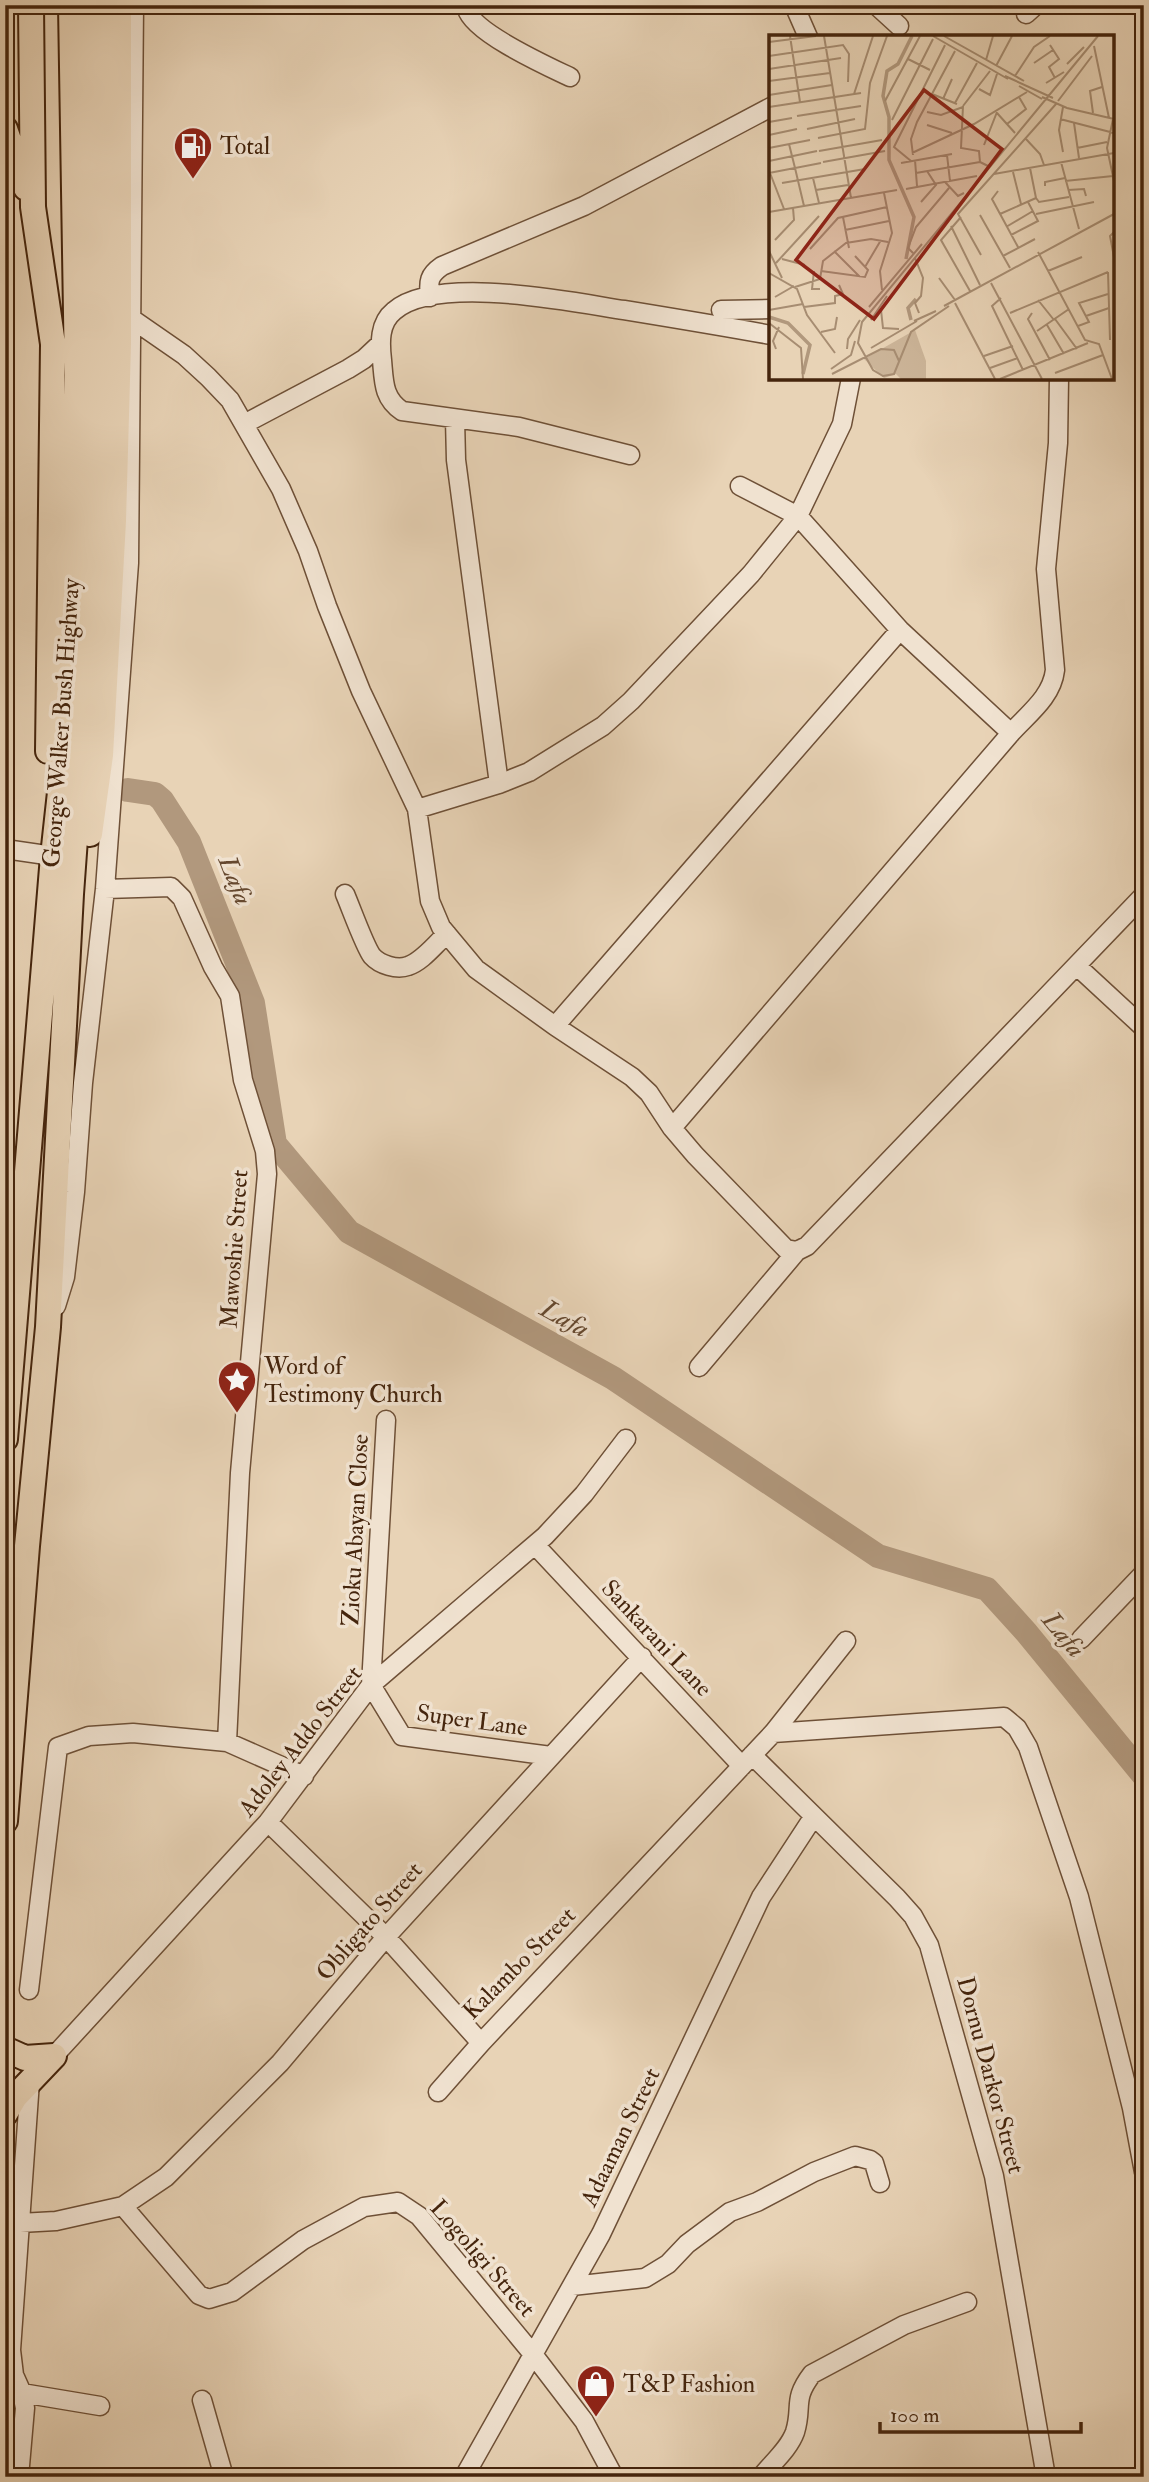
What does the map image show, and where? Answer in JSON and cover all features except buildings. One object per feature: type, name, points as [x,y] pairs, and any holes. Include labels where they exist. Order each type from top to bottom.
[{"type":"highway","points":[[32,5],[33,207],[53,344],[47,773],[54,844]]},
{"type":"highway","name":"George Walker Bush Highway","points":[[5,1439],[68,667],[98,346],[71,5]]},
{"type":"highway","name":"George Walker Bush Highway","points":[[5,1821],[48,1326],[71,894],[85,701],[98,346],[95,5]]},
{"type":"highway","points":[[98,346],[118,5]]},
{"type":"highway","points":[[5,130],[33,207]]},
{"type":"highway","points":[[5,2049],[25,2058],[54,2056]]},
{"type":"highway","points":[[5,2115],[15,2097],[54,2056]]},
{"type":"street","name":"George Walker Bush Highway","points":[[48,1326],[65,1277],[68,1254],[83,1083],[105,889],[128,563],[134,5]]},
{"type":"street","points":[[470,5],[467,13],[474,23],[529,57],[570,77]]},
{"type":"street","points":[[794,5],[807,35]]},
{"type":"street","points":[[876,5],[899,26]]},
{"type":"street","points":[[430,297],[428,281],[432,273],[442,266],[584,206],[769,108]]},
{"type":"street","points":[[630,455],[519,427],[402,411],[392,404],[385,392],[380,344],[383,326],[393,312],[406,303],[430,297],[488,293],[542,298],[717,324],[769,335]]},
{"type":"street","points":[[721,310],[769,309]]},
{"type":"street","points":[[132,319],[184,355],[230,400],[281,489],[308,551],[331,619],[361,691],[418,808],[430,901],[441,927],[476,969],[632,1077],[649,1093],[672,1128],[715,1176],[786,1249],[797,1251]]},
{"type":"street","points":[[244,424],[348,369],[380,344]]},
{"type":"street","points":[[418,808],[499,784],[529,772],[603,726],[631,701],[751,574],[798,516],[842,424],[851,380]]},
{"type":"street","points":[[672,1128],[1010,733],[1049,693],[1055,670],[1046,569],[1058,443],[1059,380]]},
{"type":"street","points":[[454,419],[456,460],[499,784]]},
{"type":"street","points":[[740,486],[798,516],[900,630],[1010,733]]},
{"type":"street","points":[[555,1026],[900,630]]},
{"type":"street","points":[[5,849],[54,844]]},
{"type":"street","name":"Mawoshie Street","points":[[105,889],[171,887],[182,898],[213,967],[230,996],[243,1080],[265,1150],[267,1174],[240,1473],[227,1742]]},
{"type":"street","points":[[345,894],[372,955],[383,963],[396,968],[408,966],[446,934]]},
{"type":"street","points":[[699,1367],[797,1251],[807,1246],[1144,895]]},
{"type":"street","points":[[1077,967],[1144,1027]]},
{"type":"street","name":"Zioku Abayan Close","points":[[371,1685],[386,1420]]},
{"type":"street","name":"Adoley Addo Street","points":[[54,2056],[268,1822],[371,1685],[535,1545],[584,1494],[626,1439]]},
{"type":"street","name":"Sankarani Lane","points":[[535,1545],[642,1657],[747,1760]]},
{"type":"street","points":[[1081,1639],[1144,1573]]},
{"type":"street","name":"Kalambo Street","points":[[268,1822],[386,1937],[481,2043],[774,1733],[846,1641]]},
{"type":"street","name":"Obligato Street","points":[[123,2206],[166,2176],[280,2063],[386,1937],[642,1657]]},
{"type":"street","name":"Super Lane","points":[[371,1685],[402,1736],[551,1756]]},
{"type":"street","points":[[774,1733],[1004,1717],[1017,1728],[1028,1747],[1079,1897],[1132,2108],[1144,2172]]},
{"type":"street","points":[[29,1990],[58,1747],[89,1736],[133,1733],[227,1742],[304,1776]]},
{"type":"street","name":"Dornu Darkor Street","points":[[747,1760],[814,1816],[897,1898],[913,1916],[929,1945],[994,2176],[1046,2477]]},
{"type":"street","name":"Adaaman Street","points":[[464,2477],[572,2286],[649,2136],[761,1897],[814,1816]]},
{"type":"street","points":[[438,2092],[481,2043]]},
{"type":"street","points":[[19,2477],[25,2408],[14,2375],[11,2350],[30,2081]]},
{"type":"street","points":[[572,2286],[645,2278],[668,2264],[687,2244],[730,2212],[757,2202],[814,2172],[855,2156],[870,2160],[874,2164],[880,2183]]},
{"type":"street","name":"Logoligi Street","points":[[123,2206],[199,2295],[209,2299],[232,2292],[303,2240],[364,2207],[397,2202],[419,2216],[532,2353],[583,2421],[614,2477]]},
{"type":"street","points":[[20,2223],[56,2221],[123,2206]]},
{"type":"street","points":[[761,2477],[789,2444],[795,2431],[798,2399],[802,2387],[812,2374],[904,2325],[967,2302]]},
{"type":"street","points":[[22,2393],[100,2406]]},
{"type":"street","points":[[202,2400],[224,2477]]},
{"type":"waterway","name":"Lafa","points":[[128,790],[155,794],[162,800],[189,842],[253,1003],[275,1144],[349,1232],[613,1378],[878,1556],[987,1589],[1026,1632],[1144,1776]]},
{"type":"place","name":"Total","points":[[193,180]]},
{"type":"place","name":"Word of Testimony Church","points":[[237,1414]]},
{"type":"place","name":"T&P Fashion","points":[[596,2418]]}]
